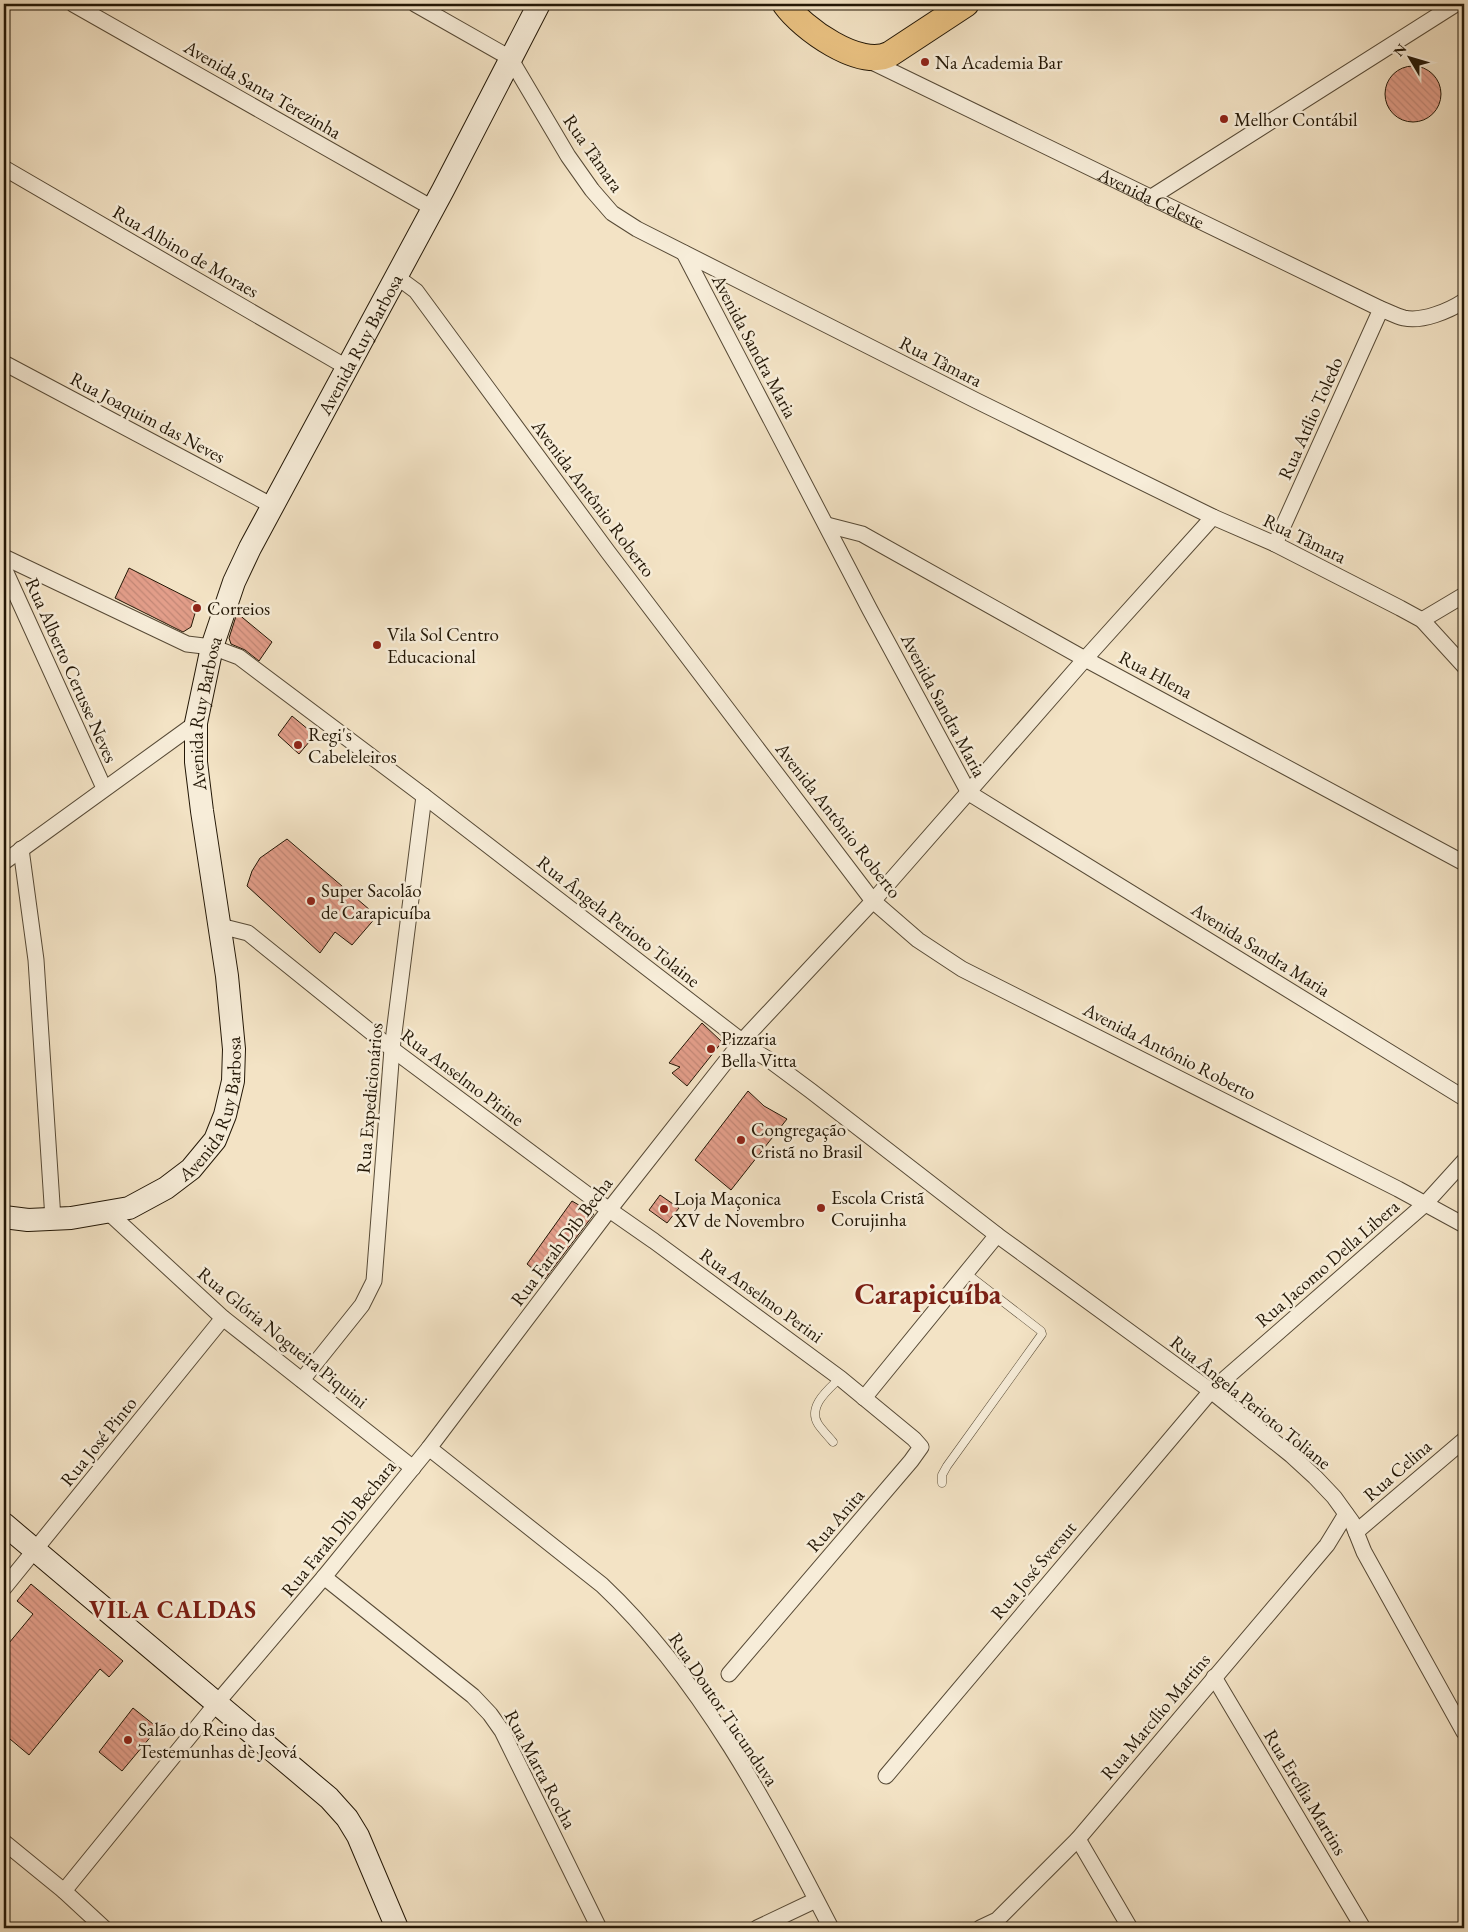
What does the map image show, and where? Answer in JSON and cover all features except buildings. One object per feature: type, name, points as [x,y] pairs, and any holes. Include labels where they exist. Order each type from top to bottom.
[{"type":"main road","name":"Avenida Celeste","points":[[785,4],[814,33],[864,58]]},
{"type":"main road","points":[[864,58],[882,58],[966,4]]},
{"type":"street","name":"Avenida Santa Terezinha","points":[[73,4],[434,209]]},
{"type":"street","points":[[416,4],[510,58]]},
{"type":"street","name":"Avenida Ruy Barbosa","points":[[4,1217],[28,1220],[53,1219],[129,1208],[166,1188],[191,1169],[215,1140],[225,1115],[232,1081],[234,1049],[227,976],[196,762],[196,723],[212,647],[234,582],[250,548],[434,209],[510,58],[540,4]]},
{"type":"street","points":[[1150,198],[1456,4]]},
{"type":"street","name":"Avenida Celeste","points":[[906,43],[902,50],[903,63],[913,77],[922,85]]},
{"type":"street","name":"Rua Tâmara","points":[[510,58],[568,156],[592,190],[612,213],[637,230],[977,401],[1213,517],[1275,544],[1400,608],[1422,620],[1464,666]]},
{"type":"street","name":"Avenida Celeste","points":[[864,58],[1381,309],[1405,318],[1419,318],[1448,309],[1464,301]]},
{"type":"street","name":"Rua Albino de Moraes","points":[[4,168],[348,368]]},
{"type":"street","name":"Avenida Sandra Maria","points":[[684,252],[870,610],[969,793],[1464,1098]]},
{"type":"street","name":"Avenida Antônio Roberto","points":[[397,277],[416,291],[608,552],[872,901],[918,940],[962,969],[1464,1225]]},
{"type":"street","name":"Rua Atílio Toledo","points":[[1275,544],[1381,309]]},
{"type":"street","name":"Rua Joaquim das Neves","points":[[4,363],[273,506]]},
{"type":"street","name":"Rua Farah Dib Becha","points":[[413,1468],[609,1210],[742,1041],[872,901],[969,793],[1085,658],[1213,517]]},
{"type":"street","name":"Rua Hlena","points":[[827,525],[862,534],[1085,658],[1464,863]]},
{"type":"street","name":"Rua Ângela Perioto Tolaine","points":[[4,557],[187,644],[212,647],[238,657],[424,796],[997,1235]]},
{"type":"street","name":"Rua Alberto Cerusse Neves","points":[[4,568],[104,788]]},
{"type":"street","points":[[1422,620],[1464,595]]},
{"type":"street","points":[[4,862],[196,723]]},
{"type":"street","name":"Rua Expedicionários","points":[[302,1380],[362,1305],[374,1281],[392,1050],[424,796]]},
{"type":"street","points":[[21,849],[36,960],[53,1219]]},
{"type":"street","name":"Rua Anselmo Pirine","points":[[220,926],[248,933],[392,1050],[609,1210]]},
{"type":"street","name":"Rua Jacomo Della Libera","points":[[1211,1391],[1425,1204],[1464,1161]]},
{"type":"street","name":"Rua Anselmo Perini","points":[[609,1210],[840,1378],[864,1398]]},
{"type":"street","name":"Rua Glória Nogueira Piquini","points":[[108,1212],[223,1318],[413,1468]]},
{"type":"street","points":[[864,1398],[997,1235]]},
{"type":"street","name":"Rua Ângela Perioto Toliane","points":[[997,1235],[1211,1391],[1316,1477],[1346,1514],[1364,1552],[1464,1732]]},
{"type":"street","name":"Rua José Pinto","points":[[4,1588],[223,1318]]},
{"type":"street","name":"Rua José Sversut","points":[[886,1776],[1211,1391]]},
{"type":"street","name":"Rua Anita","points":[[729,1674],[912,1461],[921,1447],[914,1439],[864,1398]]},
{"type":"street","name":"Rua Celina","points":[[1356,1532],[1464,1440]]},
{"type":"street","name":"Rua Doutor Tucunduva","points":[[429,1448],[602,1585],[627,1608],[654,1639],[706,1710],[734,1754],[831,1928]]},
{"type":"street","name":"Rua Farah Dib Bechara","points":[[64,1891],[216,1704],[324,1577],[413,1468]]},
{"type":"street","name":"Rua Marcílio Martins","points":[[980,1928],[996,1920],[1078,1839],[1321,1552],[1346,1514]]},
{"type":"street","points":[[4,1524],[329,1798],[358,1836],[392,1926]]},
{"type":"street","name":"Rua Marta Rocha","points":[[324,1577],[473,1696],[490,1714],[502,1730],[599,1928]]},
{"type":"street","name":"Rua Ercília Martins","points":[[1214,1677],[1363,1928]]},
{"type":"street","points":[[1078,1839],[1130,1928]]},
{"type":"street","points":[[4,1842],[64,1891],[104,1928]]},
{"type":"street","points":[[757,1928],[816,1900]]},
{"type":"lane","points":[[942,1483],[942,1475],[947,1466],[1042,1334],[1041,1331],[966,1273]]},
{"type":"lane","points":[[833,1442],[817,1423],[815,1414],[822,1396],[840,1378]]},
{"type":"place","name":"Na Academia Bar","points":[[925,62]]},
{"type":"place","name":"Melhor Contábil","points":[[1224,119]]},
{"type":"place","name":"Correios","points":[[197,608]]},
{"type":"place","name":"Vila Sol Centro Educacional","points":[[377,645]]},
{"type":"place","name":"Regi's Cabeleleiros","points":[[298,745]]},
{"type":"place","name":"Super Sacolão de Carapicuíba","points":[[311,901]]},
{"type":"place","name":"Pizzaria Bella Vitta","points":[[711,1049]]},
{"type":"place","name":"Congregação Cristã no Brasil","points":[[741,1140]]},
{"type":"place","name":"Escola Cristã Corujinha","points":[[821,1208]]},
{"type":"place","name":"Loja Maçonica XV de Novembro","points":[[664,1209]]},
{"type":"place","name":"Salão do Reino das Testemunhas de Jeová","points":[[128,1740]]},
{"type":"district","name":"Carapicuíba","points":[[928,1294]]},
{"type":"district","name":"VILA CALDAS","points":[[173,1610]]}]
